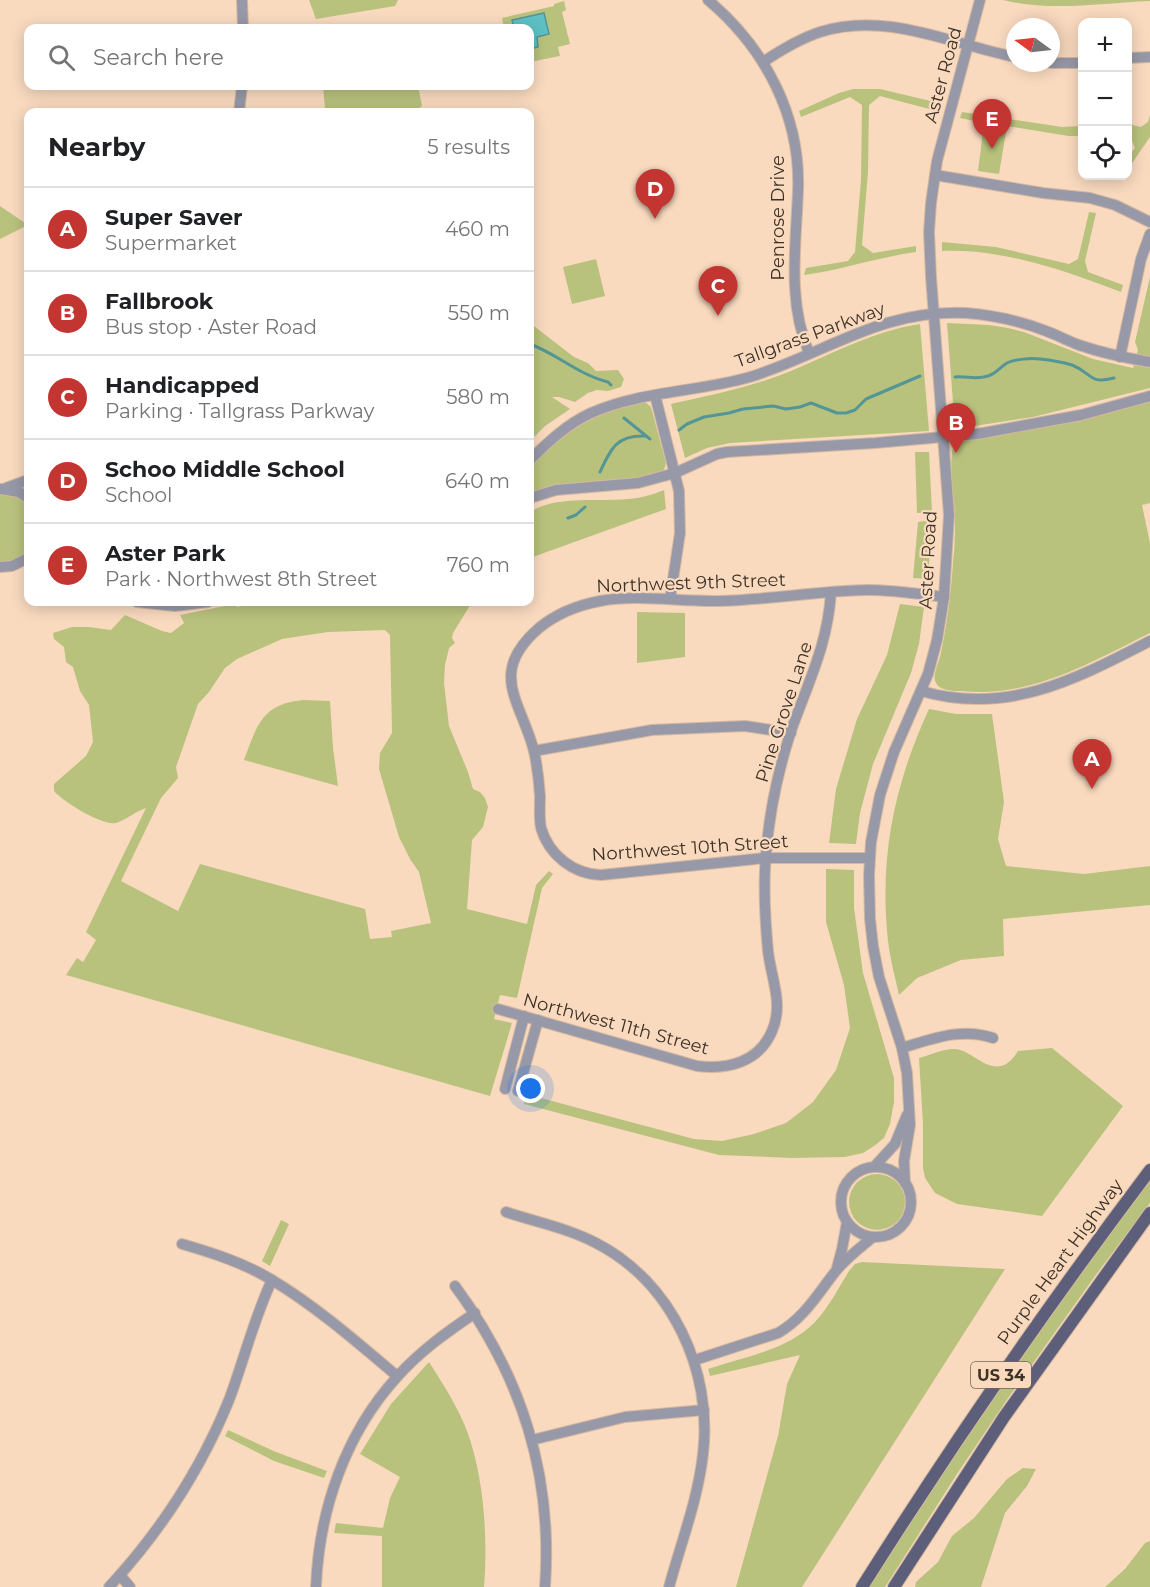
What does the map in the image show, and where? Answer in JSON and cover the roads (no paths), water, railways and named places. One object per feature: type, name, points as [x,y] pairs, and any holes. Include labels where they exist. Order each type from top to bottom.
[{"type":"main road","name":"Purple Heart Highway","points":[[862,1587],[1011,1359],[1150,1170]]},
{"type":"main road","name":"US 34","points":[[894,1587],[1004,1417],[1150,1213]]},
{"type":"street","points":[[242,0],[243,24]]},
{"type":"street","name":"Penrose Drive","points":[[708,0],[744,34],[763,62],[789,118],[796,149],[798,189],[795,294],[798,318],[809,353]]},
{"type":"street","name":"Aster Road","points":[[905,1183],[904,1161],[910,1125],[907,1072],[902,1048],[879,977],[873,946],[868,890],[870,858],[875,818],[886,776],[933,656],[944,597],[949,515],[929,232],[935,175],[941,146],[980,0]]},
{"type":"street","points":[[763,62],[795,43],[818,33],[864,25],[912,31],[1006,55]]},
{"type":"street","points":[[1132,58],[1150,57]]},
{"type":"street","points":[[1060,63],[1078,63]]},
{"type":"street","points":[[239,108],[242,90]]},
{"type":"street","points":[[935,175],[1043,193],[1090,198],[1115,205],[1150,222]]},
{"type":"street","points":[[1120,357],[1141,259],[1150,234]]},
{"type":"street","name":"Tallgrass Parkway","points":[[534,456],[563,430],[590,414],[621,402],[699,389],[749,377],[885,322],[934,314],[966,314],[1016,321],[1077,344],[1120,357],[1150,362]]},
{"type":"street","points":[[655,395],[679,491],[680,533],[670,599]]},
{"type":"street","points":[[534,497],[556,490],[625,485],[675,473],[717,454],[727,452],[977,434],[1043,423],[1150,396]]},
{"type":"street","points":[[1,489],[24,482]]},
{"type":"street","points":[[1,489],[19,492],[24,495]]},
{"type":"street","points":[[5,568],[24,560]]},
{"type":"street","points":[[5,568],[24,567]]},
{"type":"street","name":"Northwest 9th Street","points":[[534,751],[514,700],[511,686],[513,662],[524,643],[539,627],[558,615],[583,605],[620,599],[716,601],[831,592],[896,591],[944,597]]},
{"type":"street","name":"Pine Grove Lane","points":[[758,1052],[771,1034],[778,1013],[778,1001],[768,954],[765,917],[765,858],[775,791],[791,732],[823,646],[829,618],[831,592]]},
{"type":"street","points":[[921,691],[940,696],[973,699],[1034,692],[1078,677],[1150,641]]},
{"type":"street","points":[[534,751],[652,730],[745,726],[791,732]]},
{"type":"street","name":"Northwest 10th Street","points":[[534,751],[541,826],[554,853],[577,870],[601,875],[765,858],[870,858]]},
{"type":"street","name":"Northwest 11th Street","points":[[498,1008],[697,1066],[728,1067],[743,1062],[758,1052]]},
{"type":"street","points":[[504,1089],[524,1016]]},
{"type":"street","points":[[518,1091],[538,1020]]},
{"type":"street","points":[[902,1048],[961,1032],[973,1032],[993,1038]]},
{"type":"street","name":"Aster Road","points":[[874,1167],[895,1144],[908,1112]]},
{"type":"street","points":[[874,1167],[892,1170],[905,1183],[910,1192],[911,1202],[906,1220],[893,1233],[873,1237],[854,1230],[847,1222],[841,1202],[842,1192],[854,1174],[874,1167]]},
{"type":"street","points":[[506,1212],[575,1233],[598,1244],[625,1262],[648,1283],[671,1312],[685,1336],[694,1360],[704,1410],[705,1440],[701,1467],[669,1587]]},
{"type":"street","points":[[836,1271],[847,1222]]},
{"type":"street","points":[[694,1360],[778,1333],[789,1326],[802,1316],[852,1254],[873,1237]]},
{"type":"street","points":[[182,1244],[225,1258],[272,1280],[299,1297],[397,1376]]},
{"type":"street","points":[[109,1587],[160,1524],[207,1447],[228,1402],[259,1310],[272,1280]]},
{"type":"street","points":[[455,1286],[475,1313],[500,1355],[532,1440],[542,1488],[545,1519],[547,1552],[545,1587]]},
{"type":"street","points":[[316,1587],[323,1528],[342,1465],[370,1412],[397,1376],[442,1335],[475,1313]]},
{"type":"street","points":[[532,1440],[626,1418],[704,1410]]},
{"type":"street","points":[[120,1575],[130,1587]]},
{"type":"water","points":[[544,13],[549,34],[537,37],[538,47],[534,48],[534,24],[513,24],[512,20]]},
{"type":"waterway","points":[[534,346],[587,375],[611,385]]},
{"type":"waterway","points":[[955,377],[984,377],[993,374],[1010,362],[1032,359],[1072,365],[1099,380],[1114,378]]},
{"type":"waterway","points":[[679,430],[704,417],[743,409],[773,406],[786,409],[811,403],[837,413],[846,413],[855,410],[866,399],[920,376]]},
{"type":"waterway","points":[[624,418],[650,439]]},
{"type":"waterway","points":[[600,472],[616,445],[628,438],[645,436]]},
{"type":"waterway","points":[[568,518],[576,515],[585,507]]},
{"type":"place","name":"Aster Park","points":[[992,149]]},
{"type":"place","name":"Schoo Middle School","points":[[655,219]]},
{"type":"place","name":"Handicapped","points":[[718,316]]},
{"type":"place","name":"Fallbrook","points":[[956,453]]},
{"type":"place","name":"Super Saver","points":[[1092,789]]}]
